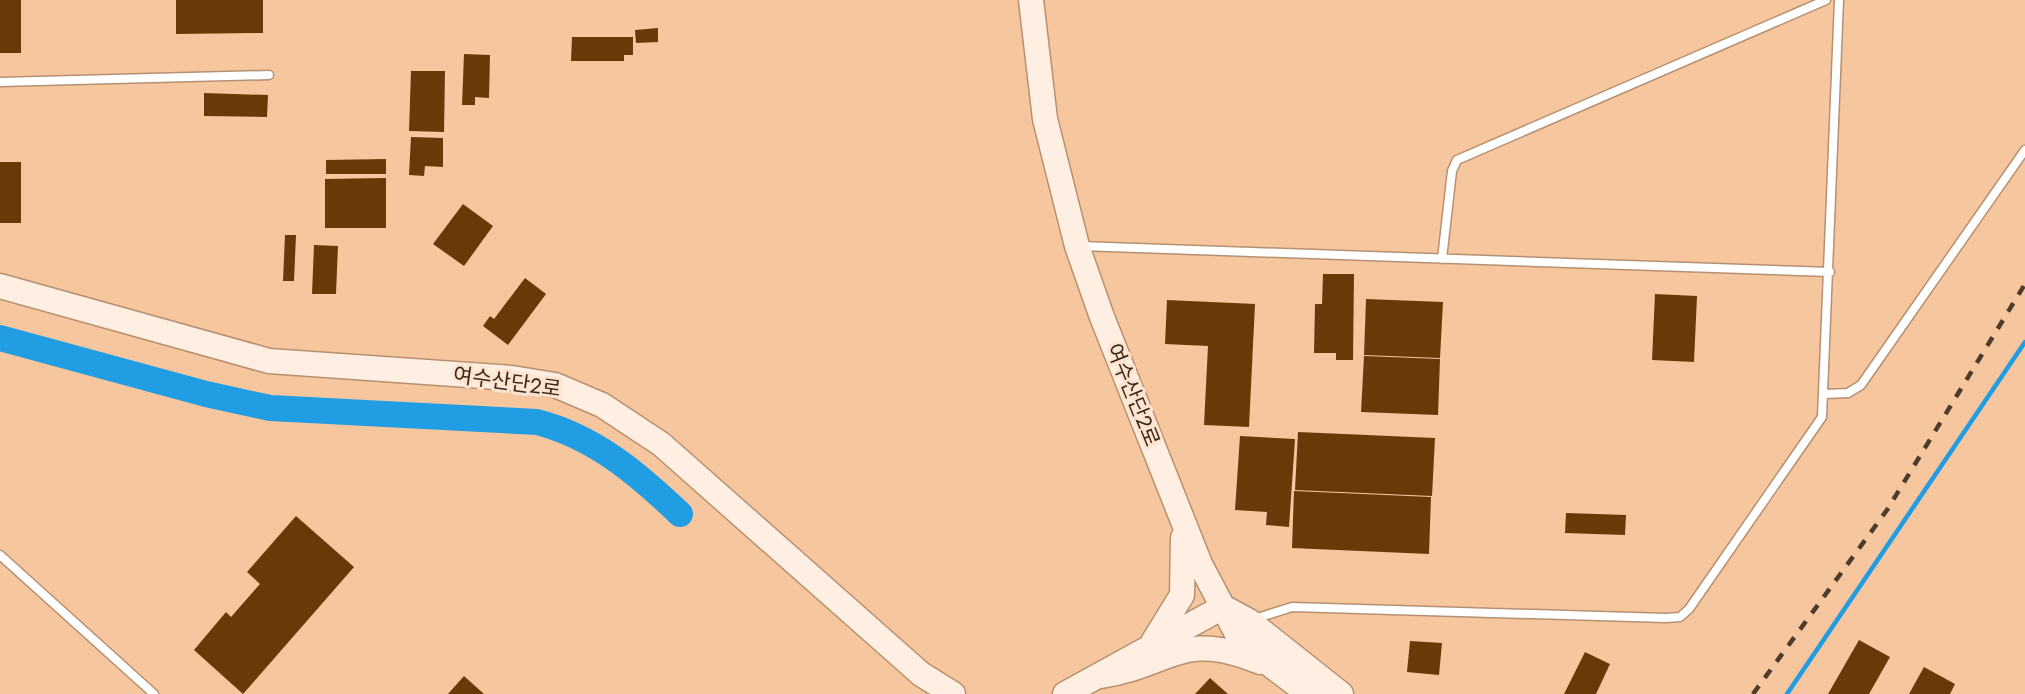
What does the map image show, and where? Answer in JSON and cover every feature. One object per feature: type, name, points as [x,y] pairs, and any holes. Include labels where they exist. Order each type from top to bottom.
[{"type":"street","name":"여수산단2로","points":[[1031,0],[1044,109],[1077,246],[1102,317],[1210,586],[1236,632],[1273,667]]},
{"type":"street","name":"여수산단2로","points":[[0,286],[269,361],[512,378],[555,385],[581,395],[652,437],[921,674],[953,694]]},
{"type":"street","points":[[1149,648],[1182,594],[1185,565],[1180,515]]},
{"type":"street","points":[[1065,694],[1223,607],[1249,621],[1341,694]]},
{"type":"street","points":[[1101,676],[1120,673],[1175,651],[1200,647],[1227,650],[1273,667],[1309,694]]},
{"type":"lane","points":[[1442,259],[1452,171],[1457,160],[1826,0]]},
{"type":"lane","points":[[1249,621],[1292,607],[1666,618],[1680,616],[1692,605],[1822,417],[1830,272],[1839,0]]},
{"type":"lane","points":[[0,82],[269,75]]},
{"type":"lane","points":[[1825,394],[1848,393],[1861,385],[2025,150]]},
{"type":"lane","points":[[1077,246],[1830,272]]},
{"type":"lane","points":[[0,555],[154,694]]},
{"type":"shaded area","points":[[0,0],[2025,0],[2025,694],[0,694]]},
{"type":"building","points":[[0,0],[21,0],[21,53],[0,53]]},
{"type":"building","points":[[176,0],[263,0],[263,33],[176,34]]},
{"type":"building","points":[[658,28],[658,42],[636,43],[635,30]]},
{"type":"building","points":[[572,37],[633,37],[633,55],[624,55],[624,61],[571,61]]},
{"type":"building","points":[[464,54],[490,55],[489,98],[475,97],[475,105],[462,105]]},
{"type":"building","points":[[411,71],[445,71],[444,132],[409,131]]},
{"type":"building","points":[[204,93],[268,95],[267,117],[204,116]]},
{"type":"building","points":[[411,137],[443,138],[443,167],[425,166],[424,176],[409,175]]},
{"type":"building","points":[[386,159],[386,174],[326,174],[326,160]]},
{"type":"building","points":[[0,162],[21,162],[21,223],[0,223]]},
{"type":"building","points":[[386,178],[386,228],[325,228],[325,179]]},
{"type":"building","points":[[463,204],[493,226],[464,266],[433,244]]},
{"type":"building","points":[[285,235],[296,235],[294,281],[283,281]]},
{"type":"building","points":[[314,245],[338,246],[336,294],[312,294]]},
{"type":"building","points":[[1323,274],[1354,274],[1353,360],[1336,360],[1336,353],[1314,353],[1315,304],[1322,304]]},
{"type":"building","points":[[525,278],[546,294],[508,345],[483,326],[490,316],[494,319]]},
{"type":"building","points":[[1655,294],[1697,296],[1694,362],[1652,360]]},
{"type":"building","points":[[1366,299],[1443,302],[1440,358],[1364,355]]},
{"type":"building","points":[[1167,300],[1255,304],[1249,427],[1204,425],[1208,346],[1165,344]]},
{"type":"building","points":[[1364,356],[1440,359],[1438,415],[1361,412]]},
{"type":"building","points":[[1298,432],[1435,438],[1432,496],[1295,490]]},
{"type":"building","points":[[1240,436],[1295,439],[1289,527],[1266,525],[1267,512],[1235,510]]},
{"type":"building","points":[[1294,491],[1431,497],[1429,554],[1292,548]]},
{"type":"building","points":[[1566,513],[1626,515],[1625,535],[1565,533]]},
{"type":"building","points":[[296,516],[354,567],[243,694],[194,650],[226,612],[231,617],[260,584],[247,572]]},
{"type":"building","points":[[1859,640],[1890,657],[1869,694],[1828,694]]},
{"type":"building","points":[[1410,641],[1442,643],[1439,675],[1407,672]]},
{"type":"building","points":[[1585,652],[1610,664],[1596,694],[1564,694]]},
{"type":"building","points":[[1924,667],[1955,684],[1950,694],[1909,694]]},
{"type":"building","points":[[464,676],[484,694],[448,694]]},
{"type":"building","points":[[1210,678],[1228,694],[1195,694]]},
{"type":"waterway","points":[[0,338],[206,394],[270,408],[537,422],[578,437],[597,447],[632,471],[680,514]]},
{"type":"waterway","points":[[1787,694],[2025,342]]},
{"type":"railway","points":[[1753,694],[1887,510],[2025,284]]}]
